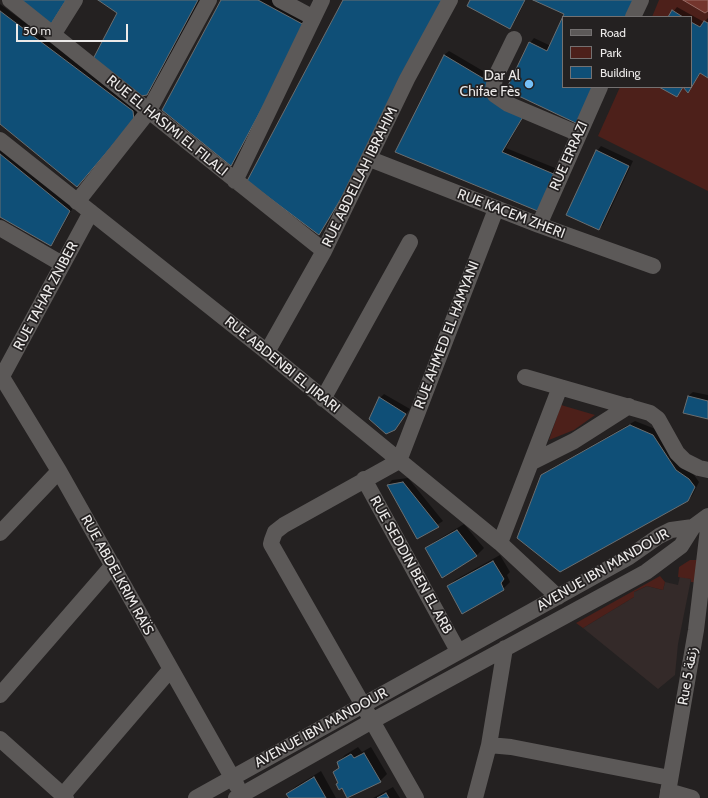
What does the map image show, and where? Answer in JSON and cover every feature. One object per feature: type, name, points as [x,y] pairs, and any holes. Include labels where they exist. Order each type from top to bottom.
[{"type":"street","name":"RUE EL HASIMI EL FILALI","points":[[10,0],[324,252]]},
{"type":"street","points":[[53,35],[75,0]]},
{"type":"street","points":[[77,202],[148,112],[209,0]]},
{"type":"street","points":[[280,0],[312,17]]},
{"type":"street","points":[[235,181],[312,17],[322,0]]},
{"type":"street","name":"RUE ABDELLAH IBRAHIM","points":[[267,352],[324,252],[407,80],[450,0]]},
{"type":"street","points":[[633,16],[641,0]]},
{"type":"street","points":[[514,39],[495,78],[493,90],[495,95],[508,104],[580,134]]},
{"type":"street","name":"RUE ERRAZI","points":[[539,225],[600,88]]},
{"type":"street","name":"RUE ABDENBI EL JIRARI","points":[[0,140],[267,352],[399,460],[500,543],[558,597]]},
{"type":"street","name":"RUE KACEM ZHERI","points":[[370,159],[496,209],[653,266]]},
{"type":"street","name":"RUE AHMED EL HAMYANI","points":[[399,460],[496,209]]},
{"type":"street","name":"RUE TAHAR ZNIBER","points":[[1,377],[91,212]]},
{"type":"street","points":[[0,228],[62,264]]},
{"type":"street","points":[[323,399],[410,242]]},
{"type":"street","name":"RUE ABDELKRIM RAÏS","points":[[1,377],[59,471],[113,565],[170,670],[232,778],[241,797]]},
{"type":"street","points":[[525,377],[629,406],[650,414],[658,420],[677,453],[685,461],[699,468],[708,470]]},
{"type":"street","points":[[500,543],[560,387]]},
{"type":"street","points":[[532,462],[574,441],[629,406]]},
{"type":"street","points":[[399,460],[284,525],[275,532],[271,544],[416,798]]},
{"type":"street","points":[[0,533],[59,471]]},
{"type":"street","name":"RUE SEDDIN BEN EL ARB","points":[[364,479],[458,651]]},
{"type":"street","points":[[701,528],[708,516]]},
{"type":"street","name":"AVENUE IBN MANDOUR","points":[[196,798],[362,704],[629,557],[659,536],[671,530],[701,528]]},
{"type":"street","name":"AVENUE IBN MANDOUR","points":[[241,797],[372,721],[646,572],[681,546],[701,528]]},
{"type":"street","name":"Rue 5 زنقة","points":[[668,789],[702,631],[701,528]]},
{"type":"street","points":[[0,695],[113,565]]},
{"type":"street","points":[[475,798],[489,745],[505,648]]},
{"type":"street","points":[[0,739],[64,797],[170,670]]},
{"type":"street","points":[[489,745],[511,747],[668,789],[692,798]]},
{"type":"shaded area","points":[[683,0],[708,0],[708,11],[705,13]]},
{"type":"shaded area","points":[[680,576],[691,579],[678,644],[675,675],[658,689],[583,628],[634,597],[634,592],[647,586],[663,590],[665,582],[678,585]]},
{"type":"green space","points":[[659,0],[708,0],[708,191],[598,136],[620,88],[692,88],[692,16],[652,16]]},
{"type":"green space","points":[[561,405],[595,415],[574,430],[549,440]]},
{"type":"green space","points":[[690,560],[697,560],[700,583],[691,582],[691,579],[678,577],[679,567]]},
{"type":"green space","points":[[660,576],[665,582],[663,590],[647,586],[634,592],[634,597],[583,628],[576,623]]},
{"type":"building","points":[[21,0],[66,0],[51,24]]},
{"type":"building","points":[[98,0],[198,0],[147,95],[141,96],[93,59],[117,13]]},
{"type":"building","points":[[221,0],[258,0],[306,26],[231,166],[162,110]]},
{"type":"building","points":[[343,0],[444,0],[357,172],[319,235],[247,181]]},
{"type":"building","points":[[470,0],[525,0],[510,29],[467,6]]},
{"type":"building","points":[[533,0],[637,0],[630,16],[563,16],[564,14]]},
{"type":"building","points":[[672,10],[681,16],[669,16]]},
{"type":"building","points":[[0,11],[133,111],[134,120],[77,187],[0,124]]},
{"type":"building","points":[[562,18],[562,88],[597,88],[580,125],[506,90],[529,42],[547,51]]},
{"type":"building","points":[[704,21],[708,23],[708,78],[700,73],[692,86],[692,23],[700,27]]},
{"type":"building","points":[[444,55],[491,83],[483,95],[524,115],[502,152],[556,175],[540,212],[395,152]]},
{"type":"building","points":[[661,88],[682,88],[677,97]]},
{"type":"building","points":[[684,88],[691,88],[688,93]]},
{"type":"building","points":[[596,150],[629,166],[599,230],[566,215]]},
{"type":"building","points":[[0,154],[70,211],[51,246],[0,217]]},
{"type":"building","points":[[688,396],[708,401],[708,419],[683,413]]},
{"type":"building","points":[[379,397],[406,414],[395,430],[386,434],[369,419]]},
{"type":"building","points":[[630,425],[653,435],[676,470],[689,479],[695,487],[688,501],[560,572],[517,538],[541,475]]},
{"type":"building","points":[[403,482],[439,527],[417,539],[387,485]]},
{"type":"building","points":[[457,530],[477,556],[442,578],[425,548]]},
{"type":"building","points":[[493,561],[504,579],[501,583],[504,590],[462,614],[447,586]]},
{"type":"building","points":[[364,753],[381,782],[347,798],[342,788],[339,790],[336,784],[338,783],[333,772],[339,768],[337,762],[351,754],[354,758]]},
{"type":"building","points":[[314,777],[326,798],[289,798],[286,794]]},
{"type":"building","points":[[386,793],[389,798],[377,798]]},
{"type":"place","name":"Dar Al Chifae Fès","points":[[529,84]]}]
